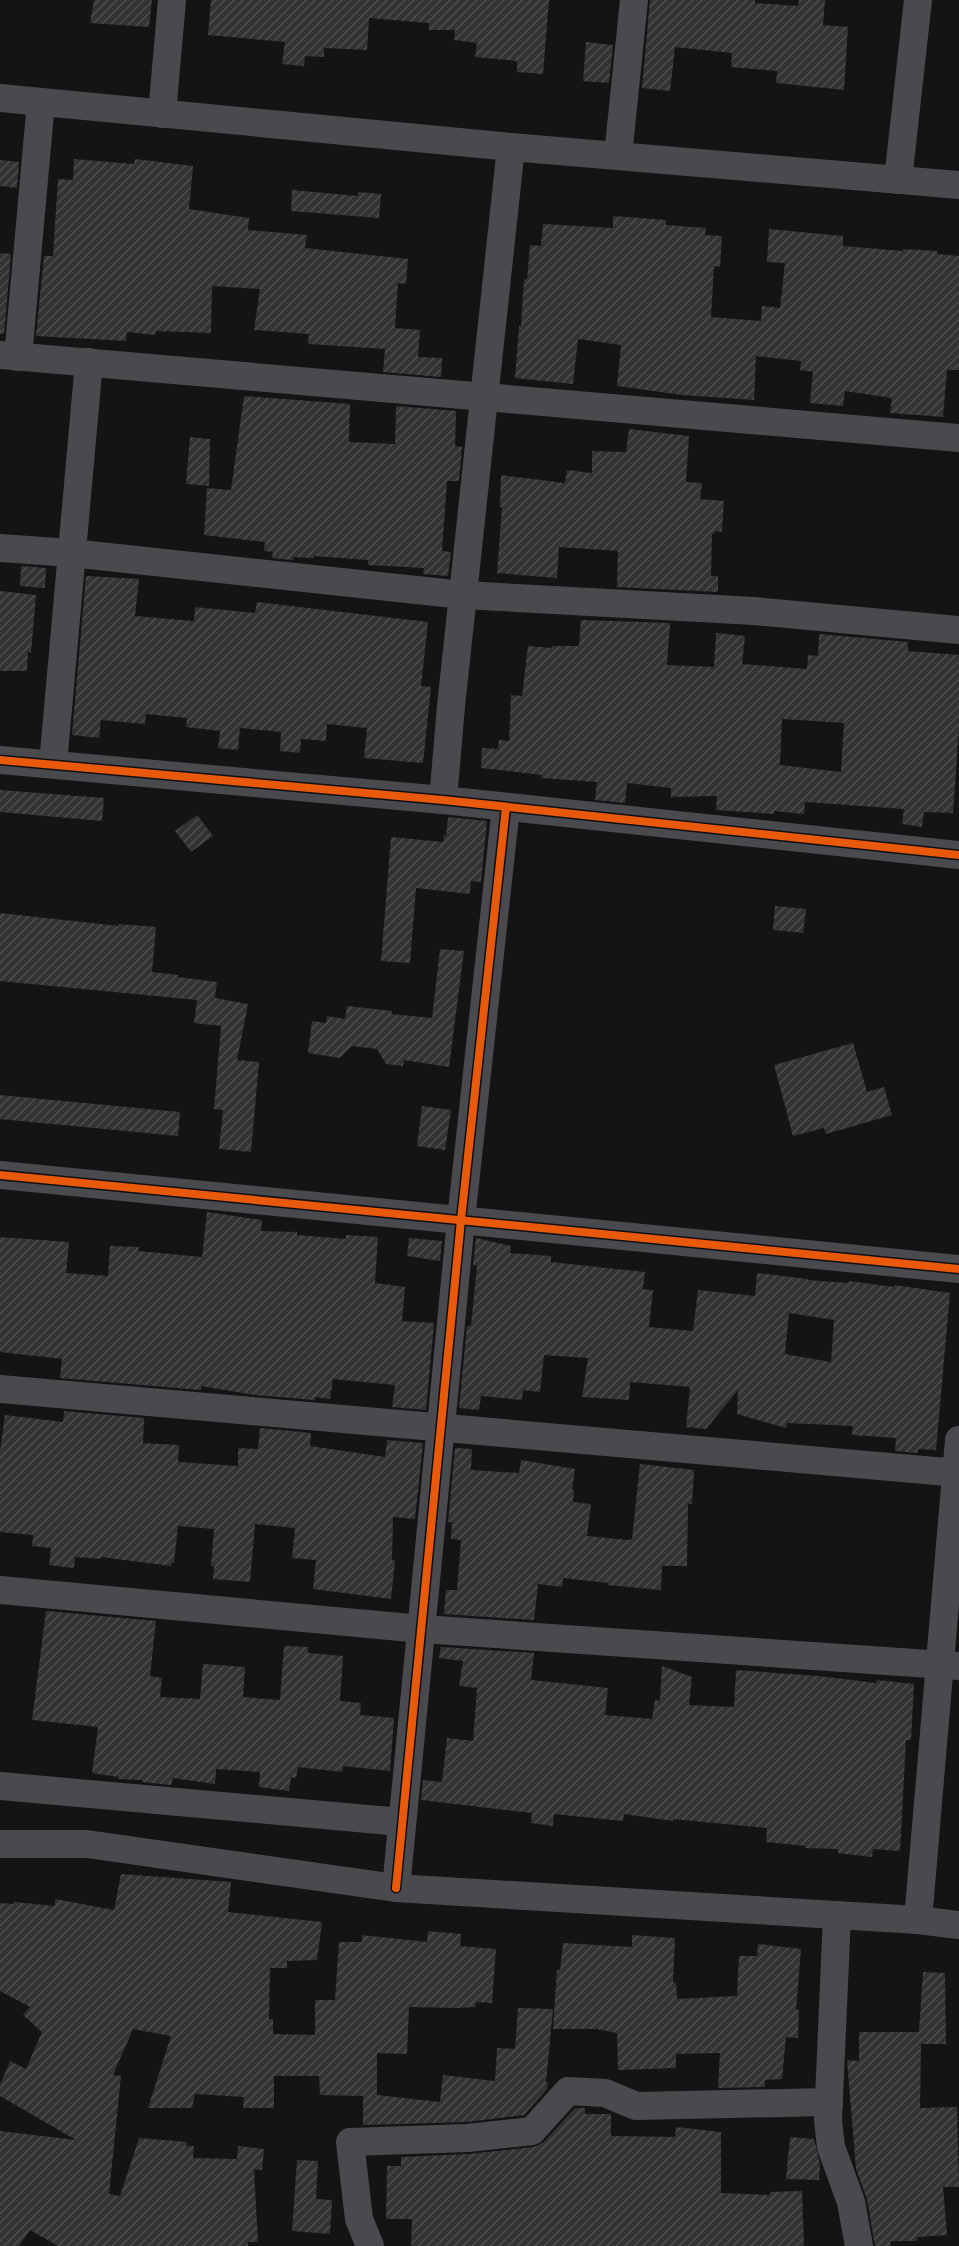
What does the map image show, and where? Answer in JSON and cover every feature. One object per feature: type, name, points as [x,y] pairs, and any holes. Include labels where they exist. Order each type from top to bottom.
[{"type":"street","points":[[162,114],[172,0]]},
{"type":"street","points":[[618,156],[634,0]]},
{"type":"street","points":[[898,180],[918,0]]},
{"type":"street","points":[[0,98],[511,147],[959,185]]},
{"type":"street","points":[[41,102],[9,356],[959,438]]},
{"type":"street","points":[[443,800],[511,147]]},
{"type":"street","points":[[53,764],[89,362]]},
{"type":"street","points":[[0,548],[71,553],[463,595],[754,611],[959,630]]},
{"type":"street","points":[[0,760],[443,800],[959,855]]},
{"type":"street","points":[[396,1888],[440,1426],[506,807]]},
{"type":"street","points":[[0,1175],[959,1269]]},
{"type":"street","points":[[0,1389],[957,1472]]},
{"type":"street","points":[[918,1920],[950,1665],[959,1440]]},
{"type":"street","points":[[0,1590],[422,1629],[950,1665]]},
{"type":"street","points":[[0,1786],[401,1822]]},
{"type":"street","points":[[0,1844],[87,1844],[396,1888],[918,1920],[959,1925]]},
{"type":"street","points":[[837,1915],[829,2102],[831,2147],[851,2202],[859,2246]]},
{"type":"street","points":[[370,2246],[359,2219],[350,2142],[468,2138],[532,2131],[568,2091],[605,2093],[636,2106],[829,2102]]},
{"type":"building","points":[[94,0],[152,0],[149,27],[90,23]]},
{"type":"building","points":[[211,0],[549,0],[543,74],[517,72],[517,61],[475,57],[477,43],[454,40],[455,30],[429,30],[429,23],[369,18],[367,50],[324,48],[324,57],[305,56],[304,66],[282,64],[285,42],[208,35]]},
{"type":"building","points":[[650,0],[755,0],[755,3],[798,6],[799,0],[825,0],[823,25],[848,27],[844,90],[776,83],[777,71],[731,67],[732,53],[675,47],[670,91],[642,88]]},
{"type":"building","points":[[586,42],[613,45],[609,83],[583,81]]},
{"type":"building","points":[[74,159],[134,164],[135,159],[193,166],[189,209],[249,218],[248,230],[307,235],[305,248],[408,259],[406,284],[398,283],[395,328],[420,330],[418,357],[442,358],[441,377],[383,372],[385,349],[308,344],[309,334],[254,330],[260,289],[212,286],[211,333],[156,331],[155,335],[127,332],[126,341],[36,336],[44,256],[53,256],[58,179],[73,180]]},
{"type":"building","points":[[0,160],[19,162],[17,188],[0,186]]},
{"type":"building","points":[[292,190],[358,196],[358,192],[381,194],[379,218],[291,211]]},
{"type":"building","points":[[613,216],[666,220],[666,225],[706,228],[705,235],[722,236],[720,267],[714,266],[711,317],[761,321],[762,306],[780,308],[785,263],[767,262],[769,229],[843,236],[843,246],[903,251],[903,249],[937,251],[937,254],[959,256],[959,370],[947,370],[943,417],[890,413],[892,398],[845,391],[843,406],[810,403],[813,372],[800,370],[801,361],[756,356],[754,400],[682,395],[617,386],[621,345],[578,339],[573,384],[515,378],[524,279],[527,279],[530,245],[541,246],[543,224],[613,228]]},
{"type":"building","points":[[0,253],[11,254],[4,334],[0,334]]},
{"type":"building","points":[[244,396],[350,404],[349,442],[395,444],[396,406],[456,411],[455,446],[462,447],[459,481],[447,481],[442,551],[451,552],[448,576],[423,574],[424,568],[368,565],[368,560],[314,556],[314,558],[293,557],[293,560],[272,558],[273,552],[264,551],[265,542],[204,535],[207,488],[231,490]]},
{"type":"building","points":[[629,429],[689,436],[686,482],[702,483],[700,499],[724,501],[722,532],[715,531],[712,534],[711,576],[718,576],[718,592],[617,587],[618,551],[559,547],[557,578],[497,573],[502,507],[500,507],[501,475],[565,483],[567,470],[592,473],[592,451],[626,452]]},
{"type":"building","points":[[190,437],[210,439],[209,486],[186,484]]},
{"type":"building","points":[[21,566],[46,568],[45,588],[20,586]]},
{"type":"building","points":[[86,576],[139,579],[135,616],[194,621],[195,607],[255,613],[257,602],[428,622],[421,686],[431,687],[423,763],[364,758],[367,728],[327,724],[326,741],[301,739],[300,753],[280,751],[281,732],[240,728],[238,750],[218,748],[220,731],[186,727],[187,718],[146,714],[145,724],[101,720],[99,738],[72,735]]},
{"type":"building","points":[[0,591],[36,595],[31,653],[28,652],[27,671],[0,671]]},
{"type":"building","points":[[581,620],[670,623],[667,665],[714,667],[716,633],[745,636],[742,664],[807,669],[808,655],[818,656],[819,634],[908,642],[908,651],[959,655],[959,728],[953,813],[924,812],[922,827],[902,824],[904,809],[805,802],[804,814],[716,810],[717,796],[671,797],[671,788],[627,783],[625,803],[595,800],[597,782],[541,778],[542,775],[481,768],[482,748],[498,749],[499,740],[509,741],[511,695],[522,696],[528,646],[552,648],[552,646],[579,646]],"holes":[[[782,719],[844,723],[841,772],[780,765]]]},
{"type":"building","points":[[0,790],[104,798],[102,821],[0,812]]},
{"type":"building","points":[[197,815],[213,836],[191,852],[175,831]]},
{"type":"building","points":[[448,817],[487,821],[481,882],[471,881],[470,894],[416,888],[410,963],[381,961],[391,837],[443,842]]},
{"type":"building","points":[[775,906],[806,909],[803,933],[773,930]]},
{"type":"building","points":[[0,913],[119,926],[119,924],[156,927],[152,972],[217,982],[215,998],[248,1004],[237,1060],[259,1062],[251,1152],[219,1149],[223,1110],[214,1109],[221,1026],[194,1023],[197,1000],[0,981]]},
{"type":"building","points":[[440,949],[464,951],[449,1067],[404,1060],[403,1066],[386,1064],[377,1049],[352,1046],[340,1058],[308,1053],[312,1021],[326,1023],[327,1016],[345,1019],[347,1006],[432,1018]]},
{"type":"building","points":[[853,1043],[867,1092],[884,1087],[892,1115],[826,1134],[824,1128],[793,1136],[774,1065]]},
{"type":"building","points":[[0,1095],[180,1112],[178,1136],[0,1119]]},
{"type":"building","points":[[422,1106],[451,1110],[445,1150],[417,1146]]},
{"type":"building","points":[[207,1212],[262,1220],[261,1231],[297,1232],[297,1235],[346,1239],[346,1235],[378,1237],[375,1283],[405,1287],[402,1321],[434,1323],[426,1410],[392,1407],[395,1385],[333,1379],[330,1399],[255,1395],[201,1386],[201,1390],[60,1378],[62,1359],[0,1352],[0,1237],[69,1242],[66,1273],[108,1276],[110,1246],[139,1247],[138,1251],[202,1257]]},
{"type":"building","points":[[409,1238],[442,1241],[440,1261],[407,1256]]},
{"type":"building","points":[[476,1238],[511,1246],[510,1253],[551,1256],[551,1262],[645,1272],[643,1289],[653,1290],[649,1327],[693,1331],[698,1290],[755,1296],[757,1273],[808,1280],[848,1283],[849,1281],[894,1287],[894,1285],[950,1293],[936,1450],[918,1449],[918,1453],[895,1451],[896,1438],[852,1435],[853,1426],[787,1423],[786,1428],[737,1414],[738,1390],[706,1429],[686,1427],[690,1387],[630,1382],[629,1400],[582,1397],[588,1358],[544,1355],[540,1392],[523,1390],[522,1400],[481,1396],[479,1410],[459,1408],[467,1326],[471,1326],[477,1266],[473,1265]],"holes":[[[789,1313],[834,1320],[831,1362],[785,1354]]]},
{"type":"building","points":[[64,1411],[144,1418],[143,1443],[179,1445],[178,1462],[238,1466],[238,1448],[258,1449],[260,1428],[311,1433],[310,1446],[385,1457],[387,1440],[423,1443],[415,1519],[393,1517],[392,1560],[395,1561],[391,1599],[313,1589],[316,1560],[292,1558],[295,1528],[255,1524],[250,1582],[213,1579],[214,1566],[211,1566],[214,1529],[178,1526],[174,1563],[171,1563],[171,1566],[101,1557],[101,1559],[75,1557],[74,1568],[49,1565],[51,1548],[32,1546],[33,1535],[0,1532],[0,1452],[5,1415],[63,1422]]},
{"type":"building","points":[[455,1448],[472,1449],[471,1470],[519,1473],[521,1460],[575,1469],[573,1502],[591,1504],[587,1536],[628,1540],[632,1539],[640,1464],[694,1470],[692,1504],[688,1504],[687,1566],[662,1566],[661,1590],[563,1578],[562,1587],[538,1584],[534,1620],[444,1614],[446,1590],[457,1590],[461,1540],[451,1539],[452,1522],[448,1522]]},
{"type":"building","points":[[46,1611],[156,1621],[150,1676],[162,1678],[160,1697],[200,1699],[203,1664],[245,1667],[243,1697],[280,1700],[284,1646],[308,1647],[308,1653],[343,1656],[340,1701],[361,1703],[360,1715],[394,1718],[390,1771],[343,1766],[342,1772],[298,1767],[296,1778],[291,1777],[289,1791],[259,1787],[260,1772],[216,1769],[215,1784],[173,1778],[171,1785],[118,1779],[118,1777],[92,1773],[98,1727],[32,1720]]},
{"type":"building","points":[[441,1647],[534,1653],[531,1680],[608,1688],[605,1715],[652,1719],[655,1700],[660,1701],[662,1666],[692,1677],[689,1705],[734,1707],[736,1670],[876,1683],[877,1680],[914,1684],[911,1740],[906,1740],[900,1851],[873,1849],[872,1857],[838,1853],[838,1849],[805,1848],[806,1846],[766,1842],[767,1828],[673,1819],[673,1821],[624,1814],[623,1821],[554,1814],[553,1826],[531,1823],[532,1813],[421,1800],[423,1780],[442,1782],[447,1738],[473,1741],[477,1688],[459,1686],[463,1661],[439,1658]]},
{"type":"building","points":[[121,1874],[231,1882],[228,1912],[322,1922],[317,1960],[287,1961],[287,1968],[270,1968],[269,2019],[273,2019],[273,2034],[315,2035],[315,2000],[335,2000],[339,1942],[362,1942],[362,1935],[427,1942],[428,1931],[461,1934],[460,1946],[496,1949],[492,2003],[476,2002],[475,2007],[457,2008],[409,2007],[407,2054],[377,2053],[377,2095],[440,2102],[443,2075],[495,2081],[497,2048],[515,2049],[518,2008],[553,2009],[547,2089],[524,2115],[467,2122],[363,2125],[363,2096],[320,2095],[319,2076],[274,2076],[274,2108],[243,2108],[244,2097],[195,2094],[192,2108],[148,2108],[171,2036],[133,2029],[113,2075],[121,2076],[109,2194],[120,2196],[139,2138],[187,2142],[186,2146],[194,2146],[193,2158],[237,2159],[238,2146],[264,2149],[262,2170],[254,2169],[258,2242],[248,2242],[248,2246],[58,2246],[30,2230],[19,2246],[0,2246],[0,2131],[76,2140],[0,2096],[0,2085],[10,2061],[26,2069],[42,2032],[23,2015],[30,2007],[0,1991],[0,1903],[55,1906],[55,1899],[114,1910]]},
{"type":"building","points":[[632,1935],[675,1938],[673,1983],[676,1982],[677,1999],[737,1996],[739,1956],[757,1956],[758,1944],[801,1949],[796,2010],[799,2010],[798,2038],[786,2037],[782,2079],[765,2080],[765,2087],[718,2088],[720,2053],[676,2054],[676,2068],[618,2070],[617,2033],[597,2029],[553,2029],[557,1970],[560,1970],[563,1943],[632,1947]]},
{"type":"building","points":[[923,1972],[945,1973],[946,2044],[921,2044],[920,2108],[957,2107],[959,2187],[943,2187],[947,2235],[917,2237],[917,2241],[890,2241],[891,2246],[875,2246],[867,2199],[856,2169],[847,2060],[859,2061],[859,2032],[919,2032]]},
{"type":"building","points":[[575,2108],[585,2108],[585,2114],[611,2114],[611,2136],[675,2137],[676,2127],[721,2132],[721,2193],[770,2195],[770,2192],[802,2191],[804,2246],[411,2246],[412,2219],[386,2219],[387,2166],[401,2166],[401,2157],[469,2154],[534,2147],[544,2142]]},
{"type":"building","points":[[790,2137],[814,2139],[820,2164],[819,2180],[786,2179]]},
{"type":"building","points":[[297,2160],[318,2161],[316,2199],[332,2200],[330,2234],[292,2231]]},
{"type":"cycle path","points":[[0,760],[443,800],[959,855]]},
{"type":"cycle path","points":[[396,1888],[461,1220],[506,807]]},
{"type":"cycle path","points":[[0,1175],[959,1269]]}]
